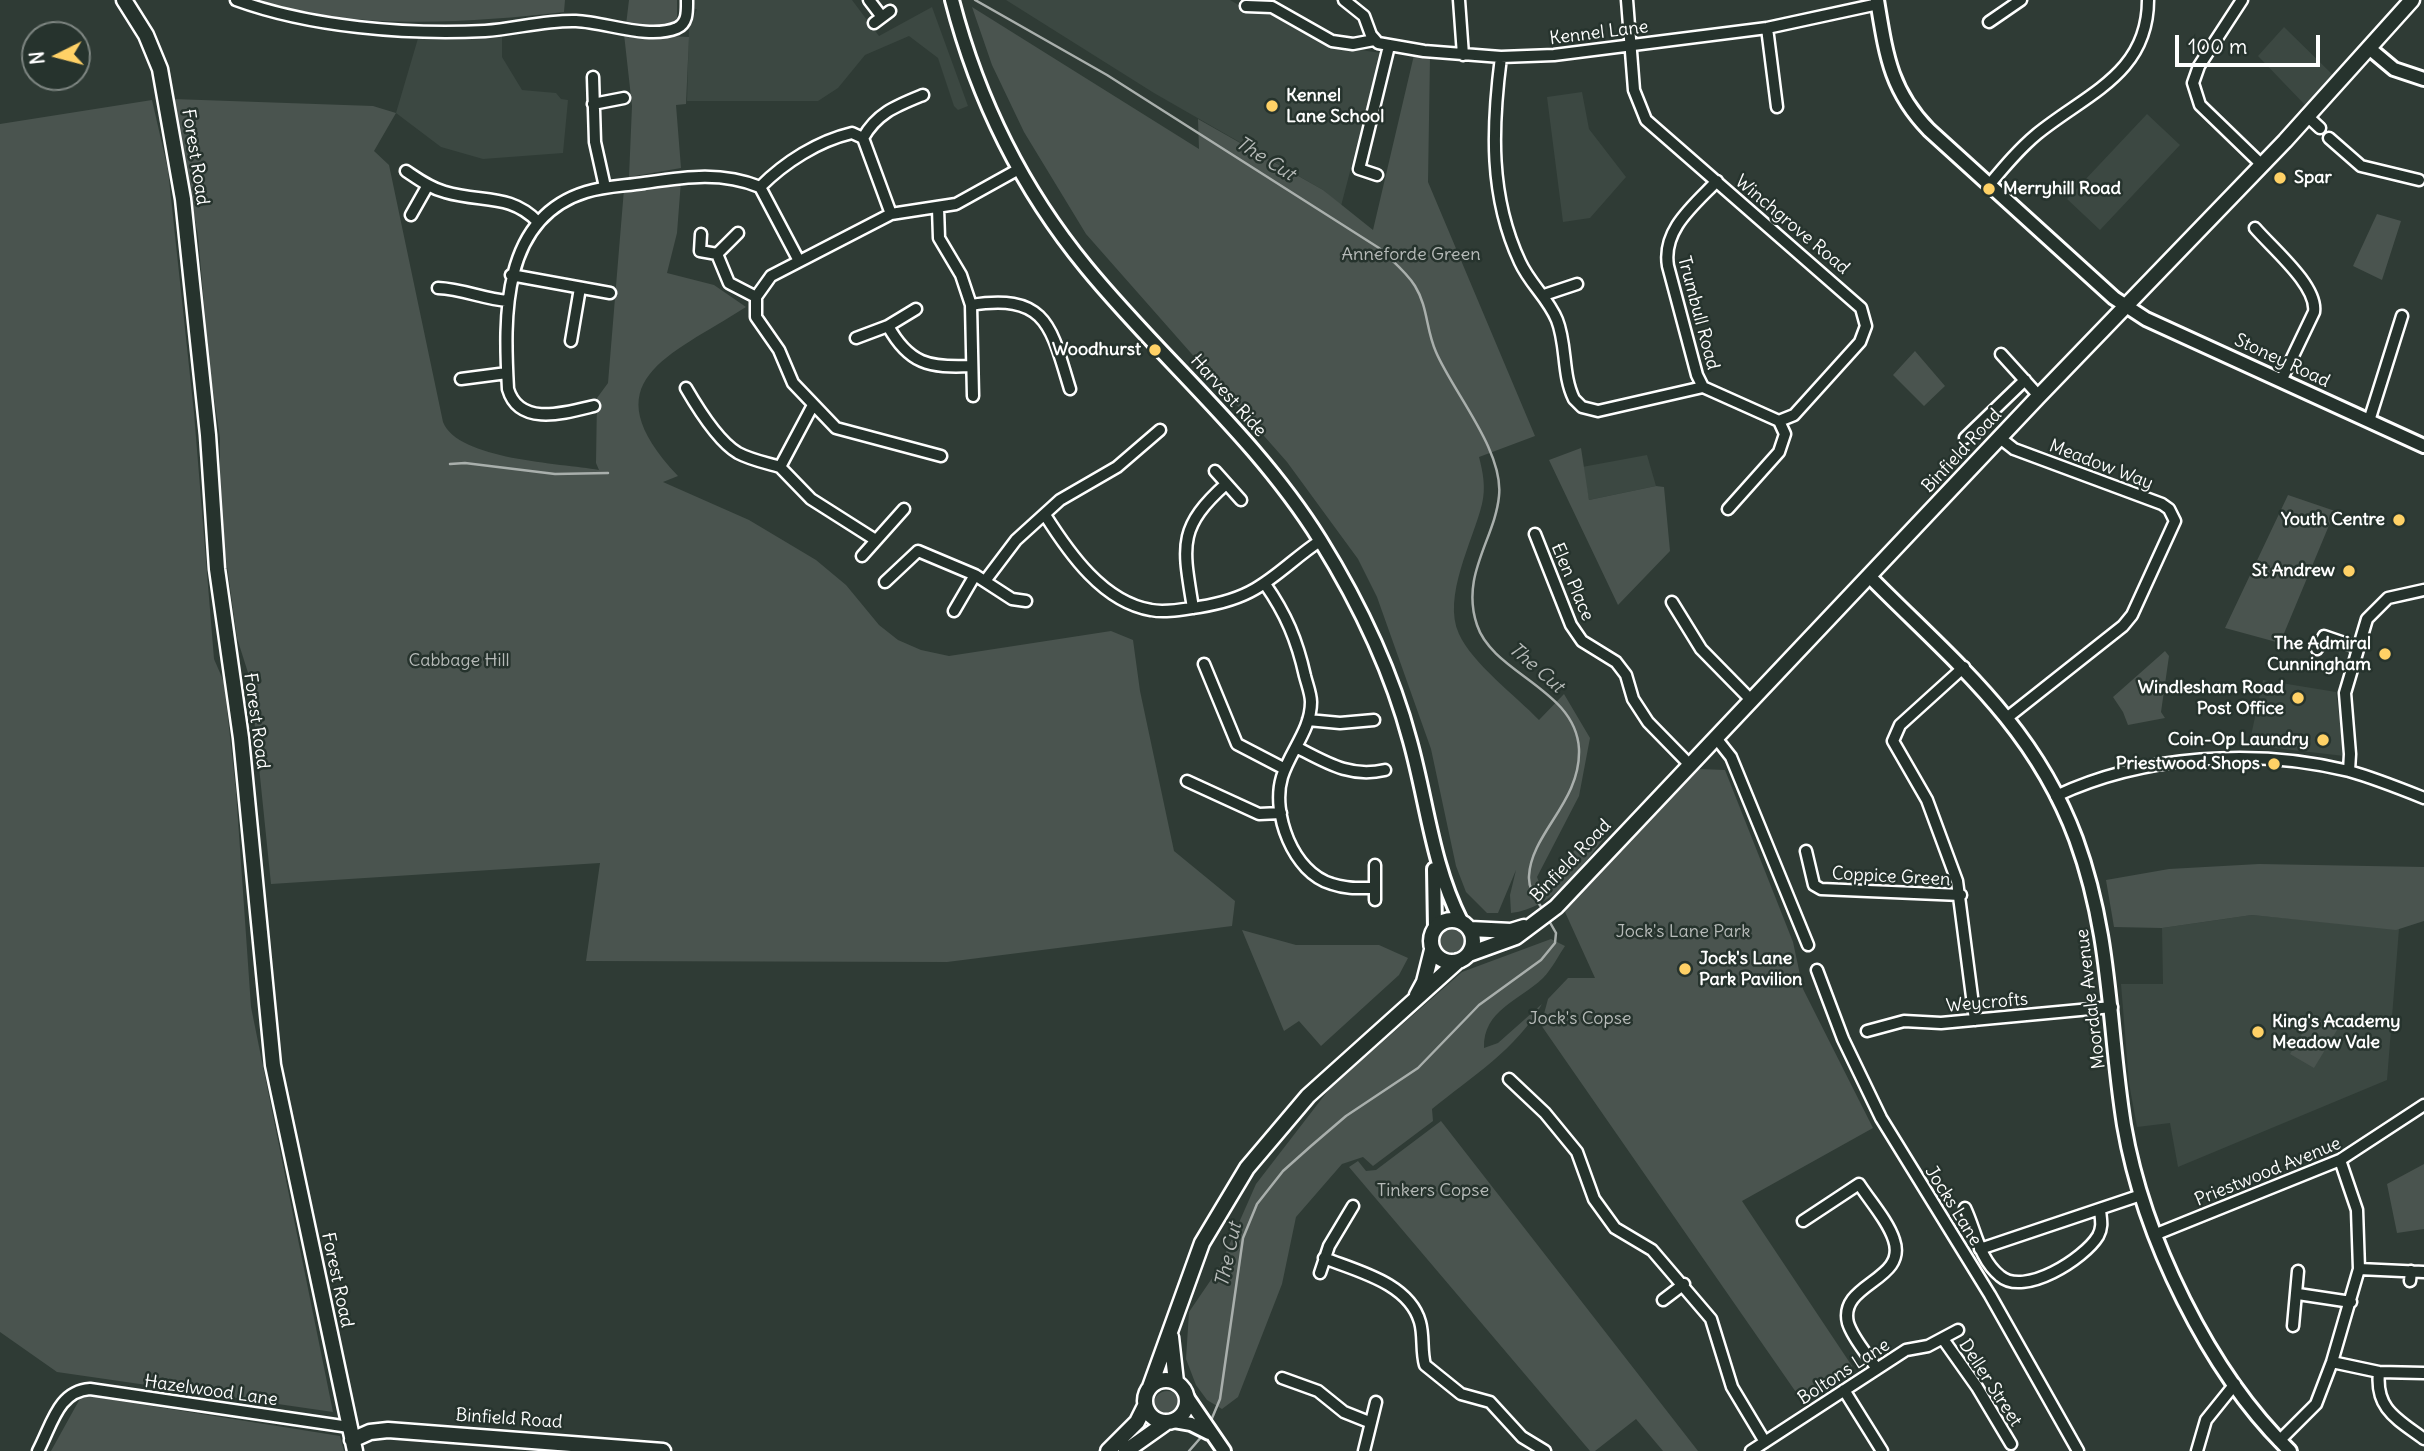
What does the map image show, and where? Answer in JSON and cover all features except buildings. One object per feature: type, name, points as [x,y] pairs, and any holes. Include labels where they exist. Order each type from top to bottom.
[{"type":"main road","name":"Forest Road","points":[[124,0],[146,35],[160,69],[183,199],[208,435],[217,569],[242,750],[273,1065],[352,1439]]},
{"type":"main road","name":"Binfield Road","points":[[1150,1387],[1202,1243],[1247,1168],[1308,1096],[1464,958],[1516,937],[1556,907],[2261,164],[2412,0]]},
{"type":"main road","points":[[1446,920],[1465,925],[1473,942],[1464,958],[1440,959],[1432,950],[1430,938],[1435,928],[1446,920]]},
{"type":"main road","name":"Binfield Road","points":[[1465,925],[1511,930],[1536,924]]},
{"type":"main road","name":"Binfield Road","points":[[1413,1002],[1424,982],[1432,950]]},
{"type":"main road","name":"Binfield Road","points":[[1170,1328],[1176,1382]]},
{"type":"main road","points":[[1108,1451],[1137,1422],[1150,1387],[1163,1380],[1176,1382],[1184,1389],[1187,1397],[1183,1414],[1126,1451]]},
{"type":"main road","points":[[1145,1406],[1153,1418],[1171,1421]]},
{"type":"main road","name":"Binfield Road","points":[[352,1439],[370,1432],[388,1430],[663,1451]]},
{"type":"street","points":[[236,0],[300,20],[457,31],[572,20],[644,30],[671,29],[679,27],[686,19],[687,0]]},
{"type":"street","points":[[869,0],[882,17]]},
{"type":"street","name":"Harvest Ride","points":[[952,0],[992,115],[1018,169],[1041,207],[1085,266],[1242,437],[1283,486],[1320,541],[1367,625],[1390,679],[1410,739],[1441,879],[1465,925]]},
{"type":"street","points":[[1246,6],[1272,7],[1332,41],[1353,44],[1374,40],[1364,16],[1344,0]]},
{"type":"street","points":[[1459,0],[1463,55]]},
{"type":"street","name":"Winchgrove Road","points":[[1627,0],[1634,90],[1642,113],[1651,125],[1847,292],[1861,308],[1866,326],[1860,342],[1794,415],[1779,421]]},
{"type":"street","points":[[1989,22],[2021,0]]},
{"type":"street","points":[[1989,185],[2034,136],[2094,94],[2130,59],[2143,40],[2148,0]]},
{"type":"street","points":[[2242,0],[2199,66],[2193,83],[2200,105],[2261,164]]},
{"type":"street","name":"Kennel Lane","points":[[1374,40],[1389,46],[1463,55],[1554,55],[1767,28],[1878,2]]},
{"type":"street","name":"Stoney Road","points":[[1878,2],[1890,64],[1903,100],[1929,130],[2126,306],[2147,319],[2424,446]]},
{"type":"street","points":[[1767,28],[1777,107]]},
{"type":"street","points":[[1377,174],[1359,169],[1389,46]]},
{"type":"street","points":[[2369,48],[2394,69],[2424,79]]},
{"type":"street","points":[[1501,57],[1494,141],[1500,197],[1521,265],[1544,295],[1559,324],[1571,394],[1582,407],[1598,411],[1693,392],[1703,387]]},
{"type":"street","points":[[593,77],[595,142],[605,187]]},
{"type":"street","points":[[863,138],[872,122],[886,110],[923,95]]},
{"type":"street","points":[[593,104],[624,98]]},
{"type":"street","points":[[2306,115],[2320,128]]},
{"type":"street","points":[[760,187],[781,166],[832,138],[852,133],[863,138],[891,215]]},
{"type":"street","points":[[2329,138],[2361,166],[2418,180]]},
{"type":"street","points":[[941,456],[836,428],[793,383],[779,350],[756,317],[756,297],[771,276],[891,215],[905,210],[938,208],[970,198],[1018,169]]},
{"type":"street","points":[[406,170],[428,186],[487,201],[521,205],[538,222]]},
{"type":"street","points":[[594,406],[554,414],[529,413],[512,400],[507,373],[511,275],[527,236],[538,222],[568,199],[605,187],[680,177],[737,177],[760,187],[799,261]]},
{"type":"street","name":"Trumbull Road","points":[[1717,181],[1676,226],[1665,250],[1697,375],[1703,387],[1779,421]]},
{"type":"street","points":[[411,215],[428,186]]},
{"type":"street","points":[[938,208],[939,238],[961,275],[971,305],[973,396]]},
{"type":"street","points":[[2255,228],[2308,287],[2314,299],[2314,312],[2281,381]]},
{"type":"street","points":[[717,254],[738,233]]},
{"type":"street","points":[[701,234],[700,251],[717,254]]},
{"type":"street","points":[[717,254],[729,283],[756,297]]},
{"type":"street","points":[[511,275],[610,293]]},
{"type":"street","points":[[1544,295],[1577,284]]},
{"type":"street","points":[[438,288],[463,291],[482,299],[508,301]]},
{"type":"street","points":[[571,341],[580,288]]},
{"type":"street","points":[[971,305],[1010,302],[1040,316],[1056,338],[1070,389]]},
{"type":"street","points":[[856,338],[888,326],[916,309]]},
{"type":"street","points":[[2369,421],[2402,316]]},
{"type":"street","points":[[888,326],[896,340],[922,363],[944,367],[971,366]]},
{"type":"street","points":[[2001,354],[2039,396]]},
{"type":"street","points":[[461,379],[507,373]]},
{"type":"street","points":[[1965,438],[2025,380]]},
{"type":"street","points":[[686,388],[728,445],[741,454],[780,467],[811,499],[874,539]]},
{"type":"street","points":[[780,467],[813,405]]},
{"type":"street","points":[[1728,509],[1779,452],[1785,434],[1779,421]]},
{"type":"street","points":[[985,581],[1016,540],[1075,490],[1118,467],[1160,430]]},
{"type":"street","name":"Meadow Way","points":[[2000,438],[2014,449],[2162,504],[2169,509],[2175,522],[2137,604],[2123,626],[2008,717]]},
{"type":"street","points":[[1215,471],[1241,500]]},
{"type":"street","points":[[1193,608],[1185,554],[1189,531],[1201,507],[1226,484]]},
{"type":"street","points":[[862,556],[874,539],[904,509]]},
{"type":"street","points":[[1045,515],[1074,558],[1121,599],[1149,610],[1193,608],[1235,598],[1265,584],[1320,541]]},
{"type":"street","name":"Elen Place","points":[[1535,534],[1570,625],[1582,641],[1616,663],[1626,675],[1633,699],[1648,722],[1690,765]]},
{"type":"street","points":[[885,582],[917,550],[975,575],[1012,599],[1026,601]]},
{"type":"street","points":[[954,611],[975,575]]},
{"type":"street","name":"Moordale Avenue","points":[[1868,576],[1964,667],[2008,717],[2056,796],[2075,838],[2097,906],[2112,1007],[2124,1124],[2141,1195],[2154,1235],[2193,1314],[2235,1384],[2279,1441],[2290,1451]]},
{"type":"street","points":[[1265,584],[1285,612],[1296,639],[1310,697],[1308,720],[1285,769],[1279,794],[1281,813],[1293,848],[1313,875],[1331,884],[1374,888]]},
{"type":"street","points":[[2349,771],[2345,693],[2367,619],[2375,608],[2388,598],[2424,590]]},
{"type":"street","points":[[1672,601],[1701,649],[1752,701]]},
{"type":"street","points":[[2317,649],[2324,636],[2357,648]]},
{"type":"street","points":[[1203,664],[1237,744],[1285,769]]},
{"type":"street","points":[[1964,667],[1900,725],[1894,741],[1927,800],[1961,895],[1975,1020]]},
{"type":"street","points":[[1308,720],[1340,723],[1374,720]]},
{"type":"street","points":[[1716,738],[1731,757],[1808,945]]},
{"type":"street","points":[[1296,747],[1343,771],[1369,774],[1385,770]]},
{"type":"street","points":[[2056,796],[2140,769],[2191,762],[2265,758],[2349,771],[2424,798]]},
{"type":"street","points":[[1187,781],[1252,812],[1281,813]]},
{"type":"street","name":"Harvest Ride","points":[[1432,841],[1435,928]]},
{"type":"street","name":"Coppice Green","points":[[1806,851],[1814,886],[1821,889],[1961,895]]},
{"type":"street","points":[[1375,865],[1375,900]]},
{"type":"street","name":"Jocks Lane","points":[[1817,970],[1843,1039],[1881,1118],[1990,1295],[2078,1451]]},
{"type":"street","name":"Weycrofts","points":[[1867,1031],[1889,1023],[1975,1020],[2112,1007]]},
{"type":"street","points":[[1509,1079],[1545,1113],[1577,1152],[1594,1199],[1615,1228],[1652,1250],[1684,1283],[1711,1318],[1732,1387],[1765,1443]]},
{"type":"street","name":"Priestwood Avenue","points":[[2154,1235],[2340,1160],[2424,1105]]},
{"type":"street","points":[[2279,1441],[2316,1404],[2332,1362],[2359,1269],[2357,1210],[2340,1160]]},
{"type":"street","points":[[1803,1221],[1859,1184],[1894,1240],[1896,1256],[1885,1273],[1854,1295],[1847,1306],[1850,1329],[1877,1369]]},
{"type":"street","points":[[1980,1249],[2141,1195]]},
{"type":"street","points":[[1320,1273],[1324,1258],[1353,1206]]},
{"type":"street","points":[[1965,1206],[1980,1249],[2000,1277],[2013,1282],[2037,1280],[2090,1246],[2102,1227],[2100,1210]]},
{"type":"street","points":[[1324,1258],[1390,1285],[1420,1320],[1425,1365],[1461,1394],[1490,1402],[1522,1437],[1545,1451]]},
{"type":"street","points":[[2359,1269],[2411,1276],[2424,1272]]},
{"type":"street","points":[[2293,1326],[2298,1271]]},
{"type":"street","points":[[1663,1300],[1684,1283]]},
{"type":"street","points":[[2298,1294],[2351,1302]]},
{"type":"street","name":"Boltons Lane","points":[[1751,1451],[1906,1350],[1943,1339],[1958,1329]]},
{"type":"street","name":"Deller Street","points":[[1943,1339],[1977,1387],[2011,1444]]},
{"type":"street","points":[[2332,1362],[2379,1372],[2424,1373]]},
{"type":"street","points":[[2379,1372],[2378,1390],[2390,1415],[2424,1439]]},
{"type":"street","points":[[1282,1378],[1318,1391],[1344,1412],[1369,1422]]},
{"type":"street","points":[[2197,1451],[2206,1420],[2235,1384]]},
{"type":"street","name":"Hazelwood Lane","points":[[38,1451],[69,1394],[90,1388],[352,1439]]},
{"type":"street","points":[[1844,1390],[1882,1451]]},
{"type":"street","points":[[1187,1397],[1198,1422],[1217,1442]]},
{"type":"street","points":[[1364,1451],[1376,1402]]},
{"type":"street","points":[[1171,1421],[1198,1422]]},
{"type":"shaded area","points":[[694,0],[852,0],[879,36],[932,7],[968,106],[958,110],[954,106],[938,58],[909,36],[865,55],[838,88],[818,101],[687,101],[689,27],[697,9]]},
{"type":"shaded area","name":"Kennel Lane School","points":[[1006,0],[1230,0],[1244,8],[1267,10],[1327,45],[1381,53],[1341,206],[1323,190],[1154,93]]},
{"type":"shaded area","points":[[2284,27],[2333,75],[2306,106],[2258,56]]},
{"type":"shaded area","points":[[419,35],[502,37],[502,57],[522,90],[556,93],[561,99],[568,100],[563,153],[483,159],[441,147],[396,113]]},
{"type":"shaded area","points":[[1582,92],[1589,129],[1626,177],[1590,218],[1563,222],[1547,97]]},
{"type":"shaded area","points":[[2147,114],[2180,145],[2100,230],[2067,199]]},
{"type":"shaded area","points":[[1647,455],[1656,486],[1589,500],[1582,467]]},
{"type":"shaded area","points":[[2263,680],[2336,692],[2344,756],[2249,745]]},
{"type":"shaded area","name":"King's Academy Meadow Vale","points":[[2252,915],[2399,929],[2387,1080],[2178,1167],[2170,1123],[2137,1127],[2129,1083],[2121,984],[2163,984],[2162,928]]},
{"type":"green space","points":[[260,0],[565,0],[564,12],[411,22],[334,16],[296,10]]},
{"type":"green space","points":[[629,0],[677,0],[677,20],[659,27],[626,25]]},
{"type":"green space","name":"Anneforde Green","points":[[972,7],[1199,149],[1198,119],[1323,190],[1373,230],[1414,55],[1430,57],[1428,182],[1535,436],[1479,457],[1484,480],[1483,498],[1456,586],[1455,619],[1459,634],[1474,656],[1539,720],[1564,694],[1590,738],[1579,796],[1537,877],[1539,882],[1543,882],[1575,850],[1605,837],[1575,874],[1540,904],[1511,913],[1510,895],[1516,870],[1498,913],[1487,913],[1466,892],[1456,866],[1431,749],[1377,597],[1358,559],[1287,462],[1086,234],[1024,132],[992,65]]},
{"type":"green space","points":[[624,34],[689,37],[686,104],[676,105],[681,168],[629,177],[632,106]]},
{"type":"green space","name":"Cabbage Hill","points":[[173,99],[373,106],[396,113],[374,151],[389,165],[443,422],[452,435],[468,445],[536,462],[599,470],[596,463],[597,398],[608,383],[624,189],[681,181],[677,233],[667,273],[714,285],[746,307],[667,357],[649,375],[640,394],[640,417],[652,444],[678,476],[663,482],[749,520],[816,560],[846,585],[879,625],[898,640],[921,650],[949,656],[1111,631],[1133,640],[1140,691],[1174,851],[1235,901],[1232,926],[947,962],[586,961],[600,863],[271,884],[250,679],[237,638],[220,516],[220,438],[210,371],[198,236]]},
{"type":"green space","points":[[152,100],[168,170],[194,413],[214,659],[224,682],[236,791],[251,1007],[333,1412],[57,1372],[0,1332],[0,124]]},
{"type":"green space","points":[[2377,214],[2401,221],[2382,280],[2353,266]]},
{"type":"green space","points":[[1915,351],[1945,386],[1924,406],[1893,375]]},
{"type":"green space","points":[[1581,448],[1589,500],[1656,486],[1664,487],[1670,551],[1618,605],[1549,460]]},
{"type":"green space","points":[[2288,495],[2335,511],[2280,643],[2225,628]]},
{"type":"green space","points":[[2165,651],[2169,656],[2161,712],[2165,718],[2128,725],[2113,697]]},
{"type":"green space","name":"Jock's Lane Park","points":[[1699,769],[1725,770],[1793,942],[1803,989],[1873,1128],[1742,1201],[1852,1366],[1800,1398],[1541,1025],[1548,999],[1568,978],[1595,978],[1565,912],[1570,901]]},
{"type":"green space","points":[[2259,864],[2424,867],[2424,921],[2396,930],[2252,915],[2162,928],[2114,927],[2106,880],[2169,869]]},
{"type":"green space","points":[[1453,926],[1464,931],[1469,942],[1464,953],[1453,958],[1442,953],[1437,942],[1442,931]]},
{"type":"green space","points":[[1242,930],[1296,945],[1379,945],[1408,958],[1399,975],[1321,1046],[1299,1021],[1284,1031]]},
{"type":"green space","points":[[1551,939],[1565,946],[1543,978],[1496,1015],[1485,1035],[1484,1048],[1498,1043],[1542,1004],[1520,1035],[1432,1109],[1433,1121],[1373,1166],[1363,1157],[1342,1164],[1296,1217],[1282,1284],[1238,1397],[1222,1409],[1207,1400],[1196,1385],[1186,1359],[1189,1312],[1219,1268],[1256,1184],[1330,1088],[1462,972]]},
{"type":"green space","points":[[2313,1016],[2337,1030],[2314,1068],[2290,1054]]},
{"type":"green space","name":"Tinkers Copse","points":[[1441,1121],[1698,1451],[1663,1451],[1636,1419],[1595,1451],[1590,1451],[1349,1167],[1358,1161],[1366,1171],[1376,1170]]},
{"type":"green space","points":[[2424,1164],[2424,1229],[2397,1233],[2387,1184]]},
{"type":"green space","points":[[1167,1391],[1176,1395],[1180,1404],[1176,1413],[1167,1417],[1158,1413],[1154,1404],[1158,1395]]},
{"type":"green space","points":[[82,1395],[340,1436],[344,1451],[51,1451]]},
{"type":"waterway","name":"The Cut","points":[[975,0],[1107,75],[1379,248],[1415,286],[1436,352],[1486,441],[1498,479],[1496,512],[1475,574],[1473,607],[1477,625],[1486,642],[1499,657],[1550,696],[1564,711],[1574,728],[1579,749],[1578,768],[1572,785],[1532,860],[1530,885],[1543,910]]},
{"type":"waterway","points":[[450,464],[465,463],[555,474],[608,473]]},
{"type":"waterway","name":"The Cut","points":[[1210,1423],[1220,1399],[1243,1238],[1257,1204],[1283,1171],[1311,1146],[1346,1116],[1418,1068],[1479,1005],[1541,960],[1555,943],[1556,933],[1548,919]]},
{"type":"waterway","name":"The Cut","points":[[1189,1451],[1203,1435]]},
{"type":"place","name":"Kennel Lane School","points":[[1272,106]]},
{"type":"place","name":"Spar","points":[[2280,178]]},
{"type":"place","name":"Merryhill Road","points":[[1989,189]]},
{"type":"place","name":"Woodhurst","points":[[1155,350]]},
{"type":"place","name":"Youth Centre","points":[[2399,520]]},
{"type":"place","name":"St Andrew","points":[[2349,571]]},
{"type":"place","name":"The Admiral Cunningham","points":[[2385,654]]},
{"type":"place","name":"Windlesham Road Post Office","points":[[2298,698]]},
{"type":"place","name":"Coin-Op Laundry","points":[[2323,740]]},
{"type":"place","name":"Priestwood Shops","points":[[2274,764]]},
{"type":"place","name":"Jock's Lane Park Pavilion","points":[[1685,969]]},
{"type":"place","name":"King's Academy Meadow Vale","points":[[2258,1032]]},
{"type":"park label","name":"Jock's Copse","points":[[1580,1019]]}]
